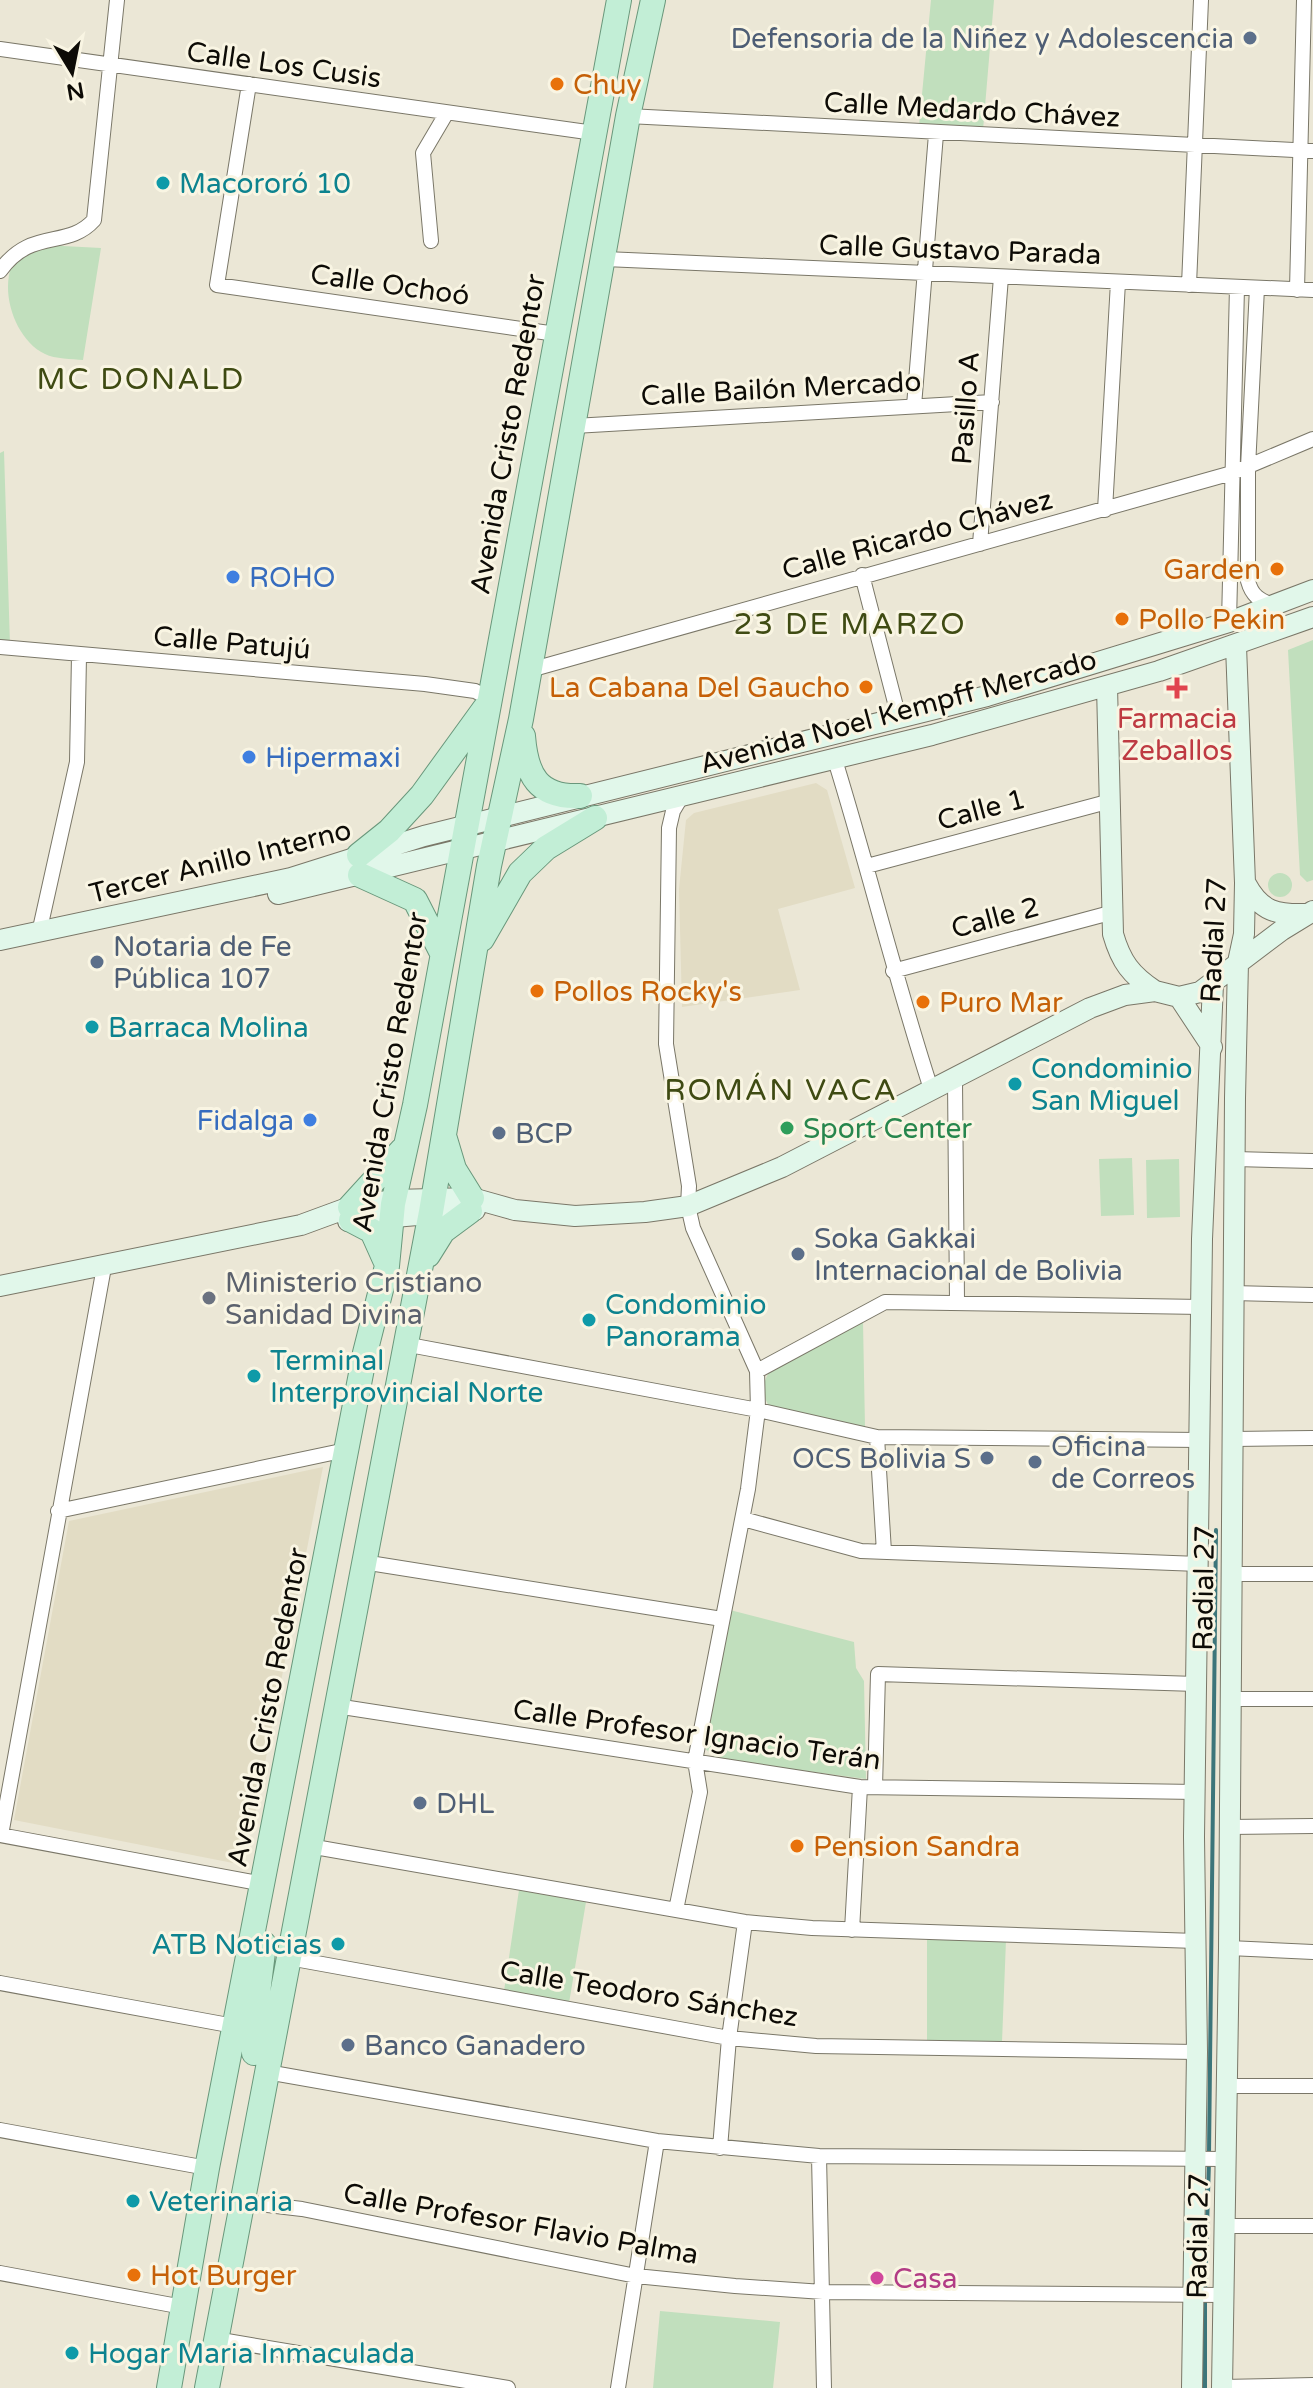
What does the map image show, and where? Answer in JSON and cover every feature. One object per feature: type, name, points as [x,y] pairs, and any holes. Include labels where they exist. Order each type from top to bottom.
[{"type":"main road","name":"Avenida Cristo Redentor","points":[[169,2388],[234,2026],[365,1353],[387,1266],[392,1208],[415,1105],[461,839],[619,0]]},
{"type":"main road","points":[[628,116],[618,110],[615,95],[633,0]]},
{"type":"main road","points":[[207,2388],[432,1206],[493,844],[521,719],[628,116],[653,0]]},
{"type":"main road","points":[[574,426],[573,376],[609,159],[603,142],[592,143]]},
{"type":"main road","points":[[441,951],[415,900],[359,865],[422,795],[489,701]]},
{"type":"main road","points":[[521,719],[525,755],[536,784],[550,794],[580,796]]},
{"type":"main road","points":[[473,955],[520,873],[546,848],[595,818]]},
{"type":"main road","points":[[403,1150],[407,1168],[418,1174],[433,1170],[442,1144]]},
{"type":"main road","points":[[420,1268],[443,1231],[471,1204],[442,1144]]},
{"type":"main road","points":[[387,1266],[372,1231],[351,1214],[403,1150]]},
{"type":"main road","points":[[387,1266],[395,1247],[409,1242],[416,1246],[420,1268]]},
{"type":"main road","points":[[262,1893],[264,1935],[260,2005],[252,2045],[254,2053],[264,2054],[269,2049],[276,2025]]},
{"type":"main road","points":[[219,2106],[236,2078],[245,2073],[252,2077],[253,2096],[241,2165],[240,2212]]},
{"type":"street","points":[[0,271],[12,254],[39,240],[85,230],[94,220],[117,0]]},
{"type":"street","points":[[1189,285],[1201,0]]},
{"type":"street","points":[[1297,290],[1306,151],[1304,0]]},
{"type":"street","name":"Calle Los Cusis","points":[[0,49],[560,129],[592,143]]},
{"type":"street","name":"Calle Ochoó","points":[[249,84],[217,285],[556,334]]},
{"type":"street","points":[[431,241],[423,153],[446,114]]},
{"type":"street","name":"Calle Medardo Chávez","points":[[628,116],[1197,148],[1306,151]]},
{"type":"street","points":[[914,406],[936,134]]},
{"type":"street","name":"Calle Gustavo Parada","points":[[605,259],[1313,290]]},
{"type":"street","name":"Pasillo A","points":[[980,544],[1001,277]]},
{"type":"street","points":[[1105,510],[1118,282]]},
{"type":"street","points":[[1229,622],[1237,287]]},
{"type":"street","points":[[1257,288],[1248,467],[1248,581],[1251,591],[1259,600],[1274,606]]},
{"type":"street","name":"Calle Bailón Mercado","points":[[574,426],[992,402]]},
{"type":"street","name":"Calle Ricardo Chávez","points":[[530,670],[1232,473],[1313,439]]},
{"type":"street","points":[[862,575],[899,718]]},
{"type":"street","name":"Avenida Noel Kempff Mercado","points":[[498,818],[1042,679],[1229,622],[1313,590]]},
{"type":"street","name":"Avenida Noel Kempff Mercado","points":[[493,844],[835,760],[1107,686],[1236,646],[1313,617]]},
{"type":"street","name":"Radial 27","points":[[1222,2387],[1221,2295],[1225,2226],[1197,2052],[1196,1941],[1212,1851],[1229,1827],[1235,1080],[1238,962],[1244,934],[1245,883],[1236,646]]},
{"type":"street","name":"Calle Patujú","points":[[0,647],[459,688],[482,693],[489,701]]},
{"type":"street","points":[[39,933],[77,762],[79,656]]},
{"type":"street","points":[[459,688],[494,670]]},
{"type":"street","points":[[1042,679],[1049,702]]},
{"type":"street","name":"Radial 27","points":[[1107,686],[1110,913],[1118,953],[1134,977],[1155,991]]},
{"type":"street","points":[[835,760],[867,866],[893,971],[932,1092]]},
{"type":"street","points":[[676,1910],[700,1792],[695,1761],[743,1519],[758,1410],[757,1371],[693,1228],[666,1044],[669,828],[673,811],[682,796]]},
{"type":"street","name":"Calle 1","points":[[867,866],[1107,802]]},
{"type":"street","points":[[646,804],[669,828]]},
{"type":"street","name":"Tercer Anillo Interno","points":[[0,949],[461,839],[498,818]]},
{"type":"street","name":"Tercer Anillo Interno","points":[[461,839],[493,844]]},
{"type":"street","name":"Tercer Anillo Interno","points":[[0,940],[359,865]]},
{"type":"street","points":[[1245,883],[1255,901],[1267,910],[1278,915],[1310,913]]},
{"type":"street","name":"Calle 2","points":[[893,971],[1110,913]]},
{"type":"street","points":[[0,1286],[104,1267],[304,1223],[392,1208],[471,1204],[575,1216],[688,1206],[746,1184],[1107,1002],[1155,991],[1179,997],[1200,992],[1310,913]]},
{"type":"street","points":[[1107,1002],[1117,982],[1118,953]]},
{"type":"street","name":"Radial 27","points":[[1192,2388],[1197,2295],[1212,2159],[1227,2086],[1229,1948],[1212,1851],[1196,1792],[1202,1254],[1213,1050],[1213,984]]},
{"type":"street","points":[[1179,997],[1213,1050],[1226,1053],[1235,1080]]},
{"type":"street","points":[[955,1081],[957,1301]]},
{"type":"street","points":[[1235,1159],[1313,1161]]},
{"type":"street","points":[[1202,1254],[1215,1268],[1233,1259]]},
{"type":"street","points":[[104,1267],[0,1835],[262,1893]]},
{"type":"street","points":[[757,1371],[885,1302],[1202,1301],[1218,1283],[1233,1293],[1313,1295]]},
{"type":"street","points":[[404,1344],[758,1410],[877,1437],[1201,1440]]},
{"type":"street","points":[[877,1437],[884,1552]]},
{"type":"street","points":[[1233,1439],[1313,1438]]},
{"type":"street","points":[[58,1511],[346,1450]]},
{"type":"street","points":[[743,1519],[861,1551],[1199,1564]]},
{"type":"street","points":[[363,1562],[722,1619]]},
{"type":"street","points":[[1231,1574],[1313,1574]]},
{"type":"street","points":[[852,1930],[878,1674],[1196,1684]]},
{"type":"street","points":[[1230,1699],[1313,1699]]},
{"type":"street","name":"Calle Profesor Ignacio Terán","points":[[336,1706],[547,1741],[867,1787],[1196,1792]]},
{"type":"street","points":[[1229,1827],[1313,1826]]},
{"type":"street","points":[[309,1846],[745,1922],[852,1930],[1196,1941]]},
{"type":"street","points":[[720,2148],[729,2038],[745,1922]]},
{"type":"street","points":[[1229,1948],[1313,1952]]},
{"type":"street","name":"Calle Teodoro Sánchez","points":[[289,1958],[729,2038],[816,2046],[1197,2052]]},
{"type":"street","points":[[0,1983],[234,2026]]},
{"type":"street","points":[[267,2072],[657,2141],[720,2148],[819,2156],[1212,2159]]},
{"type":"street","points":[[1227,2086],[1313,2086]]},
{"type":"street","points":[[0,2130],[207,2168]]},
{"type":"street","points":[[618,2388],[657,2141]]},
{"type":"street","points":[[819,2156],[824,2388]]},
{"type":"street","name":"Calle Profesor Flavio Palma","points":[[240,2212],[302,2209],[636,2276],[823,2292],[1221,2295]]},
{"type":"street","points":[[1225,2226],[1313,2226]]},
{"type":"street","points":[[0,2273],[183,2307]]},
{"type":"street","points":[[215,2339],[508,2388]]},
{"type":"street","points":[[1222,2387],[1313,2385]]},
{"type":"shaded area","points":[[816,783],[827,790],[855,888],[778,909],[800,990],[682,1007],[679,889],[686,820],[694,813]]},
{"type":"shaded area","points":[[323,1467],[255,1814],[240,1858],[233,1863],[14,1820],[69,1521]]},
{"type":"green space","points":[[931,0],[994,0],[983,130],[919,126]]},
{"type":"green space","points":[[44,245],[101,248],[83,360],[45,354],[26,338],[13,315],[8,289],[12,265]]},
{"type":"green space","points":[[4,451],[10,645],[0,643],[0,453]]},
{"type":"green space","points":[[1313,640],[1313,880],[1307,882],[1300,875],[1288,650]]},
{"type":"green space","points":[[1280,873],[1289,876],[1292,885],[1289,894],[1280,897],[1271,894],[1268,885],[1271,876]]},
{"type":"green space","points":[[1132,1158],[1134,1215],[1101,1216],[1099,1159]]},
{"type":"green space","points":[[1179,1159],[1180,1217],[1147,1218],[1146,1160]]},
{"type":"green space","points":[[863,1322],[865,1427],[771,1409],[764,1390],[771,1370]]},
{"type":"green space","points":[[730,1610],[854,1642],[856,1668],[864,1681],[866,1779],[717,1759],[701,1745]]},
{"type":"green space","points":[[519,1890],[586,1902],[569,2003],[504,1991]]},
{"type":"green space","points":[[927,1938],[1006,1940],[1002,2042],[927,2041]]},
{"type":"green space","points":[[660,2311],[780,2322],[773,2388],[653,2388]]},
{"type":"waterway","points":[[1209,2154],[1216,1530]]},
{"type":"waterway","points":[[1205,2290],[1209,2162]]},
{"type":"waterway","points":[[1205,2298],[1205,2388]]},
{"type":"place","name":"Defensoria de la Niñez y Adolescencia","points":[[1250,38]]},
{"type":"place","name":"Chuy","points":[[557,84]]},
{"type":"place","name":"Macororó 10","points":[[163,183]]},
{"type":"place","name":"Garden","points":[[1277,569]]},
{"type":"place","name":"ROHO","points":[[233,577]]},
{"type":"place","name":"Pollo Pekin","points":[[1122,619]]},
{"type":"place","name":"La Cabana Del Gaucho","points":[[866,687]]},
{"type":"place","name":"Farmacia Zeballos","points":[[1177,688]]},
{"type":"place","name":"Hipermaxi","points":[[249,757]]},
{"type":"place","name":"Notaria de Fe Pública 107","points":[[97,962]]},
{"type":"place","name":"Pollos Rocky's","points":[[537,991]]},
{"type":"place","name":"Puro Mar","points":[[923,1002]]},
{"type":"place","name":"Barraca Molina","points":[[92,1027]]},
{"type":"place","name":"Condominio San Miguel","points":[[1015,1084]]},
{"type":"place","name":"Fidalga","points":[[310,1120]]},
{"type":"place","name":"Sport Center","points":[[787,1128]]},
{"type":"place","name":"BCP","points":[[499,1133]]},
{"type":"place","name":"Soka Gakkai Internacional de Bolivia","points":[[798,1254]]},
{"type":"place","name":"Ministerio Cristiano Sanidad Divina","points":[[209,1298]]},
{"type":"place","name":"Condominio Panorama","points":[[589,1320]]},
{"type":"place","name":"Terminal Interprovincial Norte","points":[[254,1376]]},
{"type":"place","name":"OCS Bolivia S","points":[[987,1458]]},
{"type":"place","name":"Oficina de Correos","points":[[1035,1462]]},
{"type":"place","name":"DHL","points":[[420,1803]]},
{"type":"place","name":"Pension Sandra","points":[[797,1846]]},
{"type":"place","name":"ATB Noticias","points":[[338,1944]]},
{"type":"place","name":"Banco Ganadero","points":[[348,2045]]},
{"type":"place","name":"Veterinaria","points":[[133,2201]]},
{"type":"place","name":"Hot Burger","points":[[134,2275]]},
{"type":"place","name":"Casa","points":[[877,2278]]},
{"type":"place","name":"Hogar Maria Inmaculada","points":[[72,2353]]},
{"type":"district","name":"MC DONALD","points":[[141,379]]},
{"type":"district","name":"23 DE MARZO","points":[[850,624]]},
{"type":"district","name":"ROMÁN VACA","points":[[781,1090]]}]
